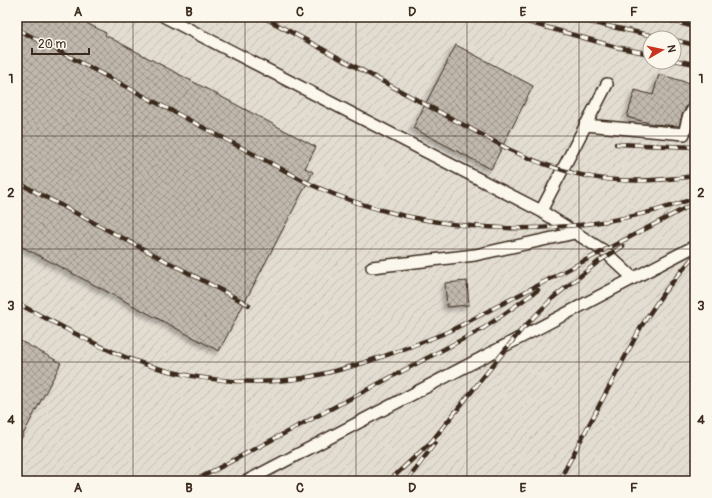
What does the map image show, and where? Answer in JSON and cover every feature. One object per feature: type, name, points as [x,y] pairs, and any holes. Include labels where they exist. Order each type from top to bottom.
[{"type":"lane","points":[[166,17],[541,211],[604,251],[634,278]]},
{"type":"lane","points":[[541,211],[608,84]]},
{"type":"lane","points":[[586,126],[684,134],[688,118],[695,106]]},
{"type":"lane","points":[[372,267],[475,255],[575,233]]},
{"type":"lane","points":[[248,481],[695,246]]},
{"type":"shaded area","points":[[17,17],[695,17],[695,481],[17,481]]},
{"type":"building","points":[[17,17],[75,17],[106,33],[105,35],[316,147],[305,168],[313,172],[219,351],[17,244]]},
{"type":"building","points":[[456,45],[533,86],[491,169],[413,128]]},
{"type":"building","points":[[659,74],[695,85],[695,99],[689,102],[682,115],[679,126],[653,124],[627,117],[635,90],[653,95]]},
{"type":"building","points":[[467,281],[469,305],[447,307],[445,283]]},
{"type":"building","points":[[17,339],[61,363],[17,446]]},
{"type":"railway","points":[[263,17],[510,150],[557,169],[600,178],[622,180],[644,181],[695,176]]},
{"type":"railway","points":[[510,17],[616,47],[642,52]]},
{"type":"railway","points":[[656,17],[695,27]]},
{"type":"railway","points":[[571,18],[642,33]]},
{"type":"railway","points":[[17,29],[312,185],[357,203],[404,216],[453,224],[502,228],[551,227],[601,222],[649,212],[695,198]]},
{"type":"railway","points":[[682,42],[695,45]]},
{"type":"railway","points":[[682,62],[695,64]]},
{"type":"railway","points":[[616,144],[695,147]]},
{"type":"railway","points":[[17,182],[249,305]]},
{"type":"railway","points":[[17,303],[71,332],[111,351],[146,365],[168,371],[190,376],[236,381],[281,381],[303,378],[340,370],[359,364],[396,352],[450,331],[695,203]]},
{"type":"railway","points":[[389,481],[432,441],[522,329],[554,297],[598,262],[623,246]]},
{"type":"railway","points":[[559,481],[642,325],[664,292],[695,255]]},
{"type":"railway","points":[[194,481],[484,328],[538,290]]},
{"type":"railway","points":[[407,481],[435,443]]}]
